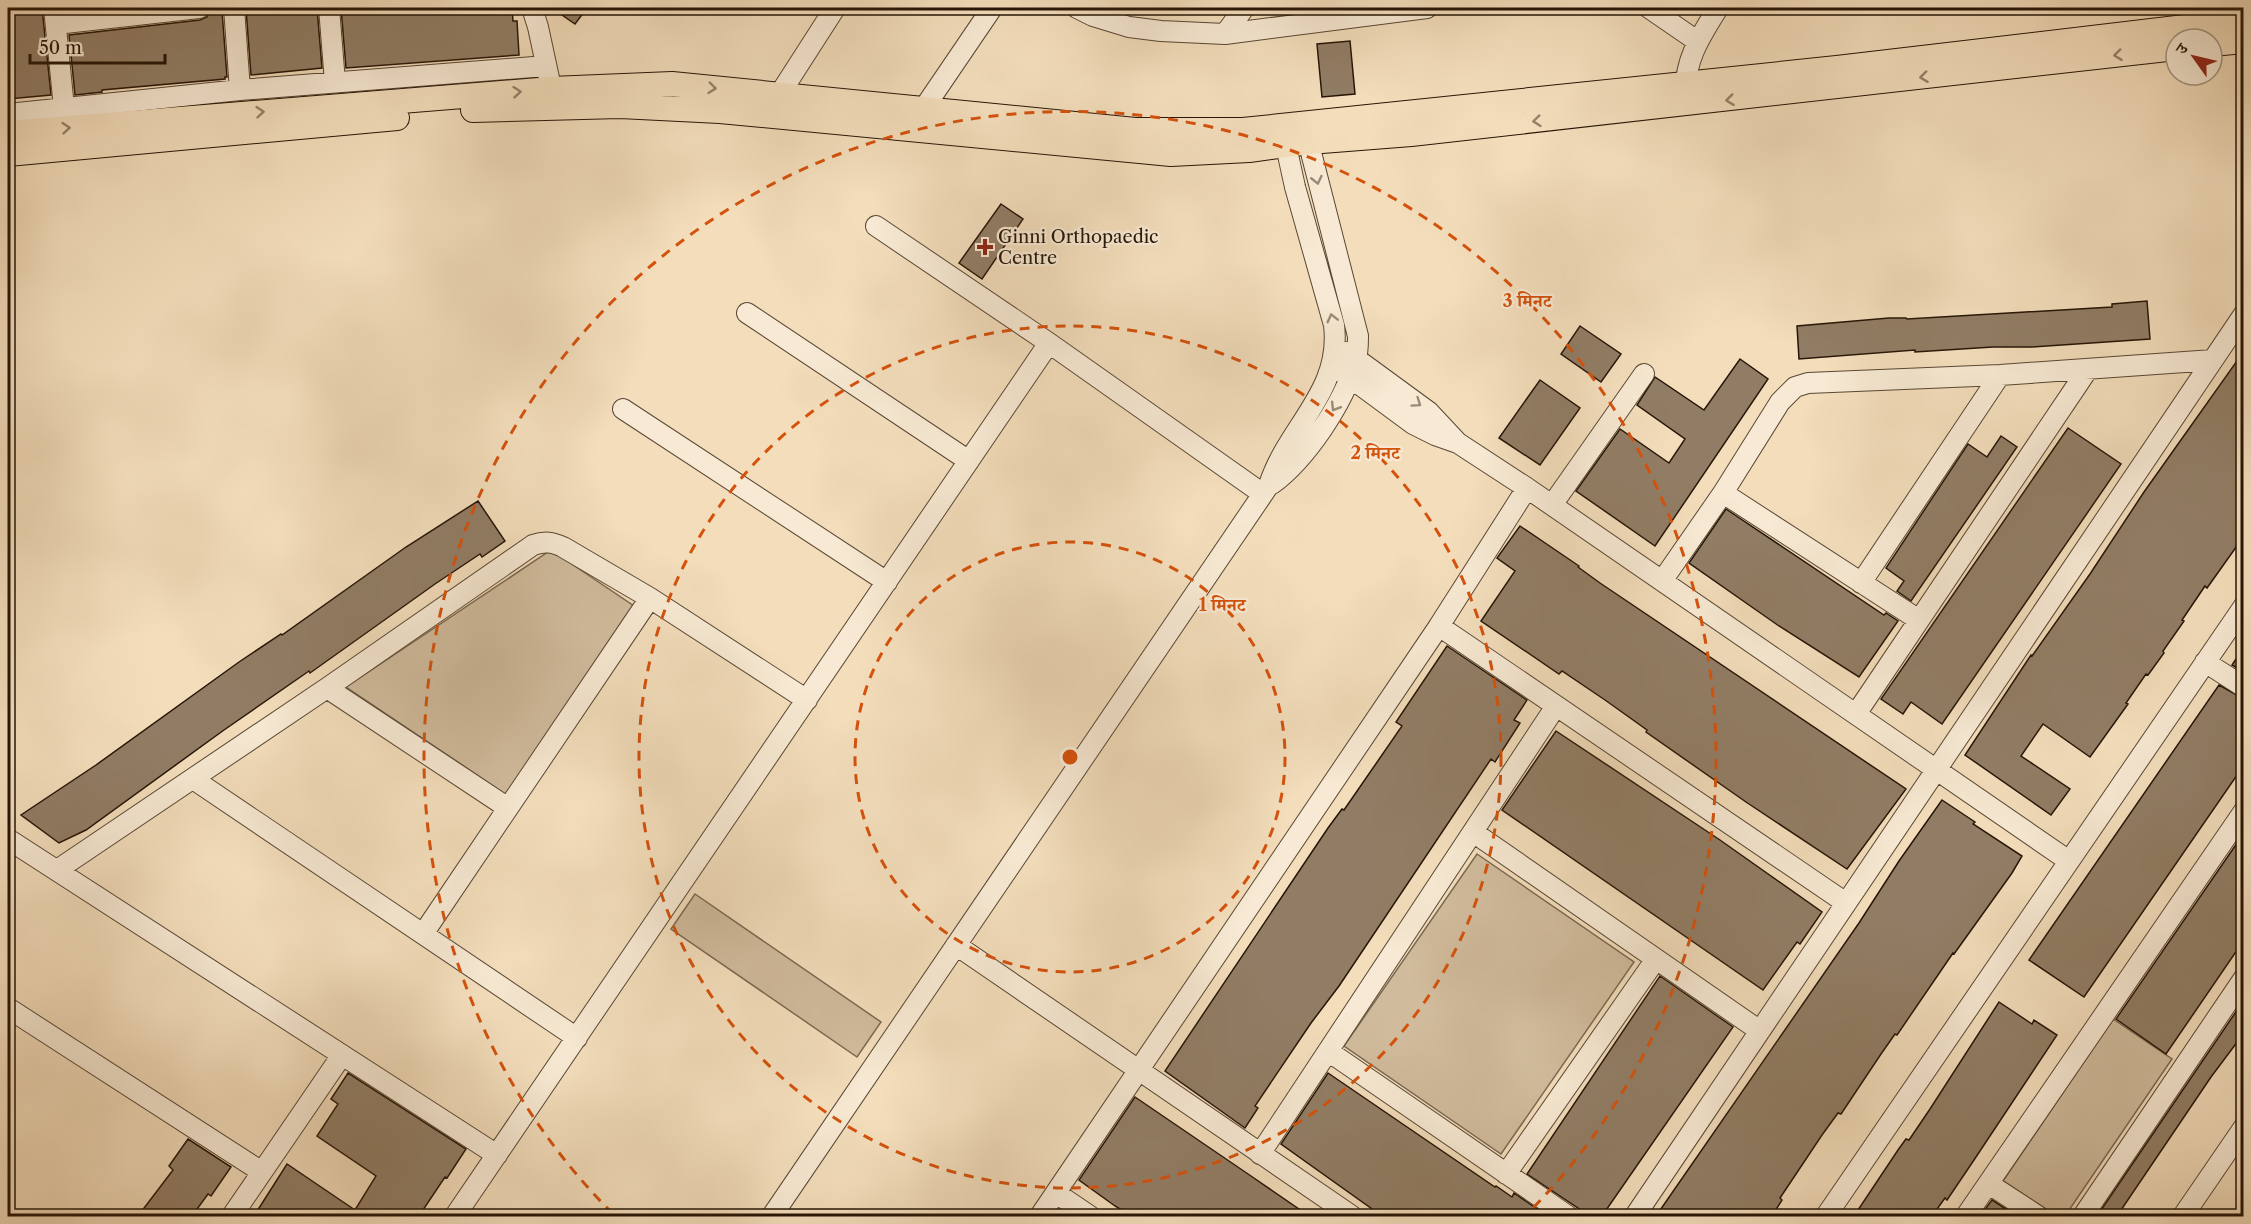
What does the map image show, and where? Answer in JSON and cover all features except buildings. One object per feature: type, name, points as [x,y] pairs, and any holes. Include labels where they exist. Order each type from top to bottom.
[{"type":"main road","points":[[1686,95],[2244,20]]},
{"type":"main road","points":[[2224,43],[2244,41]]},
{"type":"main road","points":[[8,154],[477,110],[620,106],[766,116],[1171,154],[1295,135],[2164,49]]},
{"type":"main road","points":[[8,133],[549,77],[672,84],[1135,130],[1243,130],[1295,135]]},
{"type":"street","points":[[63,108],[55,16],[200,8]]},
{"type":"street","points":[[234,8],[240,90]]},
{"type":"street","points":[[329,8],[335,82]]},
{"type":"street","points":[[8,114],[335,82],[549,77],[532,8]]},
{"type":"street","points":[[766,116],[835,8]]},
{"type":"street","points":[[924,108],[992,8]]},
{"type":"street","points":[[1077,8],[1093,16],[1129,27],[1225,34],[1348,13],[1427,8]]},
{"type":"street","points":[[1225,34],[1244,8]]},
{"type":"street","points":[[1649,8],[1697,41]]},
{"type":"street","points":[[1686,95],[1688,64],[1697,41],[1718,8]]},
{"type":"street","points":[[772,1216],[1266,490],[1274,470],[1325,387],[1333,365],[1336,343],[1334,325],[1295,187],[1295,135]]},
{"type":"street","points":[[1266,490],[1302,455],[1336,407],[1353,369],[1358,336],[1295,135]]},
{"type":"street","points":[[876,226],[1266,490]]},
{"type":"street","points":[[747,313],[969,461]]},
{"type":"street","points":[[1635,1216],[2244,314]]},
{"type":"street","points":[[455,1216],[1049,343]]},
{"type":"street","points":[[1336,343],[1353,369]]},
{"type":"street","points":[[1662,581],[1723,493],[1780,402],[1795,387],[1808,383],[2000,375],[2213,360]]},
{"type":"street","points":[[1333,365],[1353,369],[1430,412],[1458,443],[1552,505],[2069,861]]},
{"type":"street","points":[[1856,714],[2088,369]]},
{"type":"street","points":[[1552,505],[1644,374]]},
{"type":"street","points":[[1861,583],[2000,375]]},
{"type":"street","points":[[623,409],[887,582]]},
{"type":"street","points":[[1040,1216],[1438,626],[1527,488]]},
{"type":"street","points":[[1723,493],[1919,620]]},
{"type":"street","points":[[57,870],[327,688],[533,544],[552,542],[563,547],[650,598],[807,700]]},
{"type":"street","points":[[423,934],[650,598]]},
{"type":"street","points":[[1826,1216],[2244,606]]},
{"type":"street","points":[[1438,626],[1846,903]]},
{"type":"street","points":[[2205,662],[2244,687]]},
{"type":"street","points":[[327,688],[508,808]]},
{"type":"street","points":[[1260,1154],[1556,706]]},
{"type":"street","points":[[193,779],[577,1038]]},
{"type":"street","points":[[1966,1216],[2244,811]]},
{"type":"street","points":[[1473,832],[1760,1031]]},
{"type":"street","points":[[11,841],[497,1155]]},
{"type":"street","points":[[956,945],[1352,1216]]},
{"type":"street","points":[[1506,1174],[1656,959]]},
{"type":"street","points":[[2083,1216],[2244,978]]},
{"type":"street","points":[[8,1008],[262,1172]]},
{"type":"street","points":[[1328,1051],[1568,1216]]},
{"type":"street","points":[[232,1216],[342,1055]]},
{"type":"street","points":[[2183,1216],[2243,1128]]},
{"type":"street","points":[[1989,1184],[2038,1216]]},
{"type":"street","points":[[1056,1193],[1090,1216]]},
{"type":"shaded area","points":[[551,550],[634,606],[507,795],[346,687]]},
{"type":"shaded area","points":[[1477,854],[1634,962],[1501,1154],[1344,1046]]},
{"type":"shaded area","points":[[695,894],[881,1022],[857,1057],[671,929]]},
{"type":"shaded area","points":[[2113,1019],[2172,1059],[2065,1216],[2056,1216],[2003,1181]]},
{"type":"place","name":"Ginni Orthopaedic Centre","points":[[985,247]]}]
